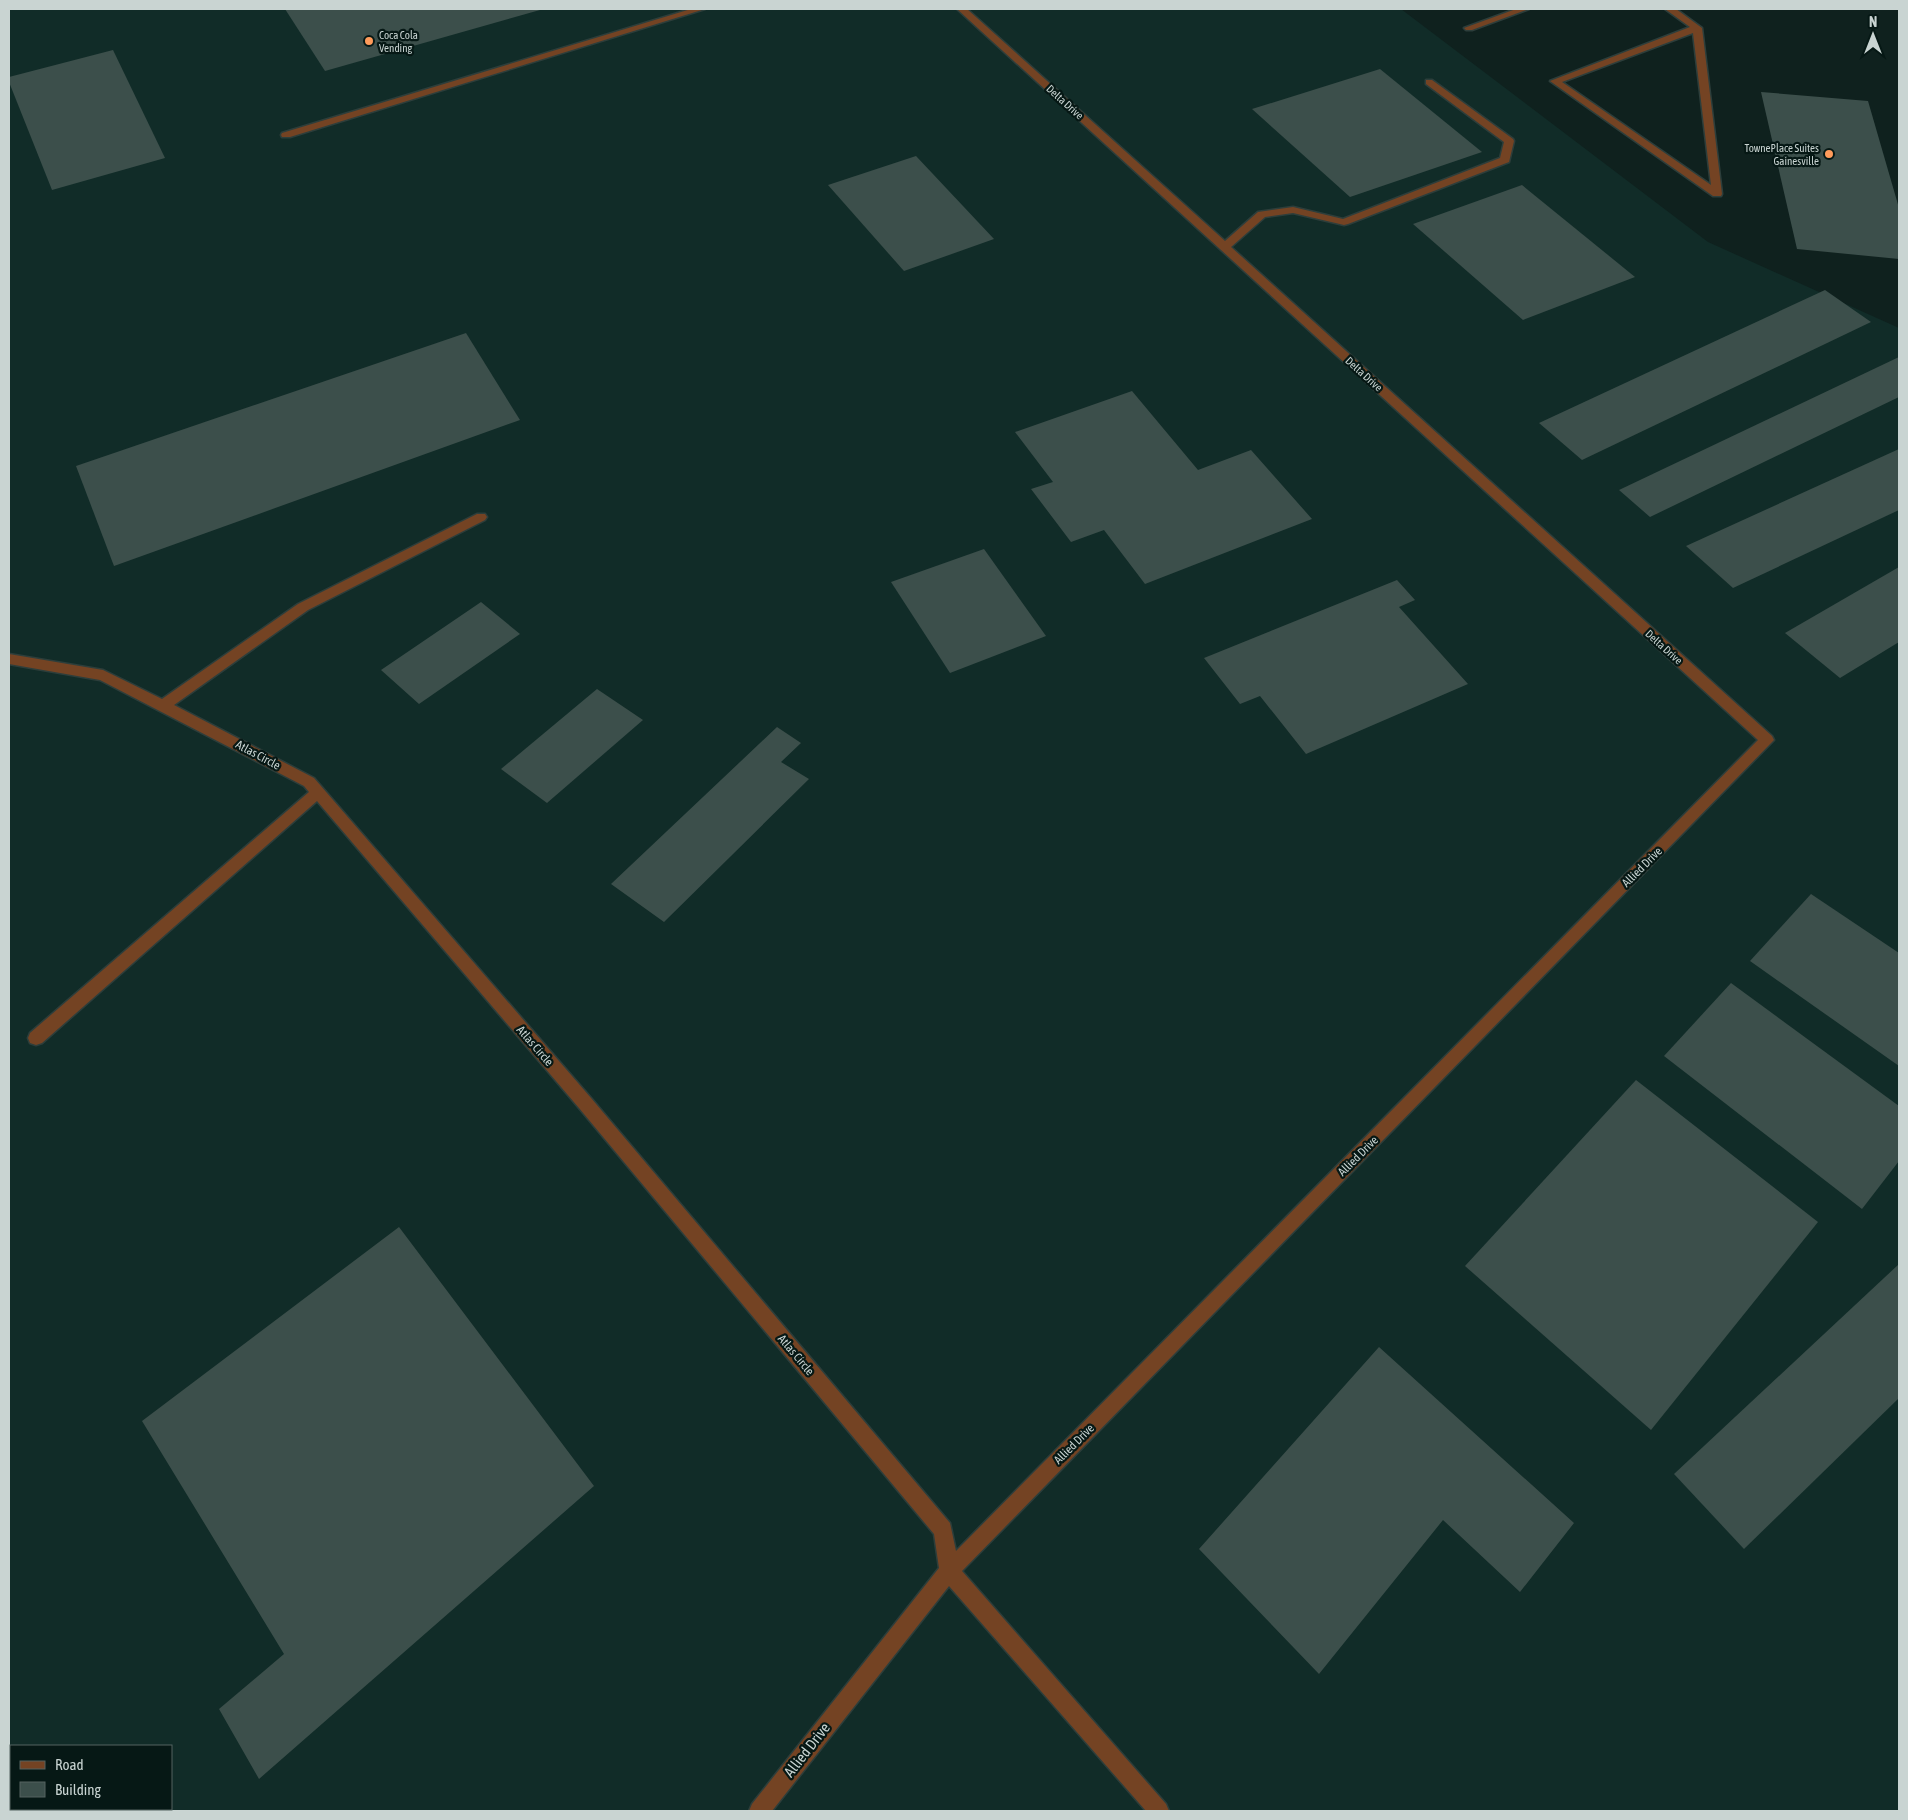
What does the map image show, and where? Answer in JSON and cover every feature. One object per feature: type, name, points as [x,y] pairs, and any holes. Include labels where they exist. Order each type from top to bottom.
[{"type":"street","points":[[286,135],[700,9]]},
{"type":"street","name":"Delta Drive","points":[[962,9],[1767,740]]},
{"type":"street","points":[[1469,28],[1524,9]]},
{"type":"street","points":[[1670,9],[1697,28],[1717,194],[1555,81],[1697,28]]},
{"type":"street","points":[[1224,247],[1262,214],[1293,210],[1344,222],[1505,160],[1509,141],[1429,82]]},
{"type":"street","points":[[163,706],[303,607],[480,517]]},
{"type":"street","name":"Atlas Circle","points":[[9,659],[103,675],[310,782],[585,1103],[943,1530],[948,1571]]},
{"type":"street","name":"Allied Drive","points":[[759,1811],[948,1571],[1767,740]]},
{"type":"street","points":[[36,1038],[318,792]]},
{"type":"street","points":[[948,1571],[1159,1811]]},
{"type":"shaded area","points":[[9,9],[1401,9],[1708,242],[1899,328],[1899,1811],[9,1811]]},
{"type":"building","name":"Coca Cola Vending","points":[[285,9],[539,9],[540,10],[325,71]]},
{"type":"building","points":[[113,50],[165,158],[52,190],[9,82],[9,77]]},
{"type":"building","points":[[1380,69],[1482,152],[1350,197],[1252,109]]},
{"type":"building","name":"TownePlace Suites Gainesville","points":[[1761,92],[1868,101],[1899,208],[1899,259],[1797,249]]},
{"type":"building","points":[[916,156],[994,239],[904,271],[828,185]]},
{"type":"building","points":[[1522,185],[1635,277],[1523,320],[1413,224]]},
{"type":"building","points":[[1825,290],[1871,322],[1582,460],[1539,423]]},
{"type":"building","points":[[466,333],[520,420],[114,566],[76,466]]},
{"type":"building","points":[[1899,357],[1899,397],[1650,517],[1619,490]]},
{"type":"building","points":[[1132,391],[1198,470],[1251,450],[1312,519],[1145,584],[1104,530],[1071,542],[1031,489],[1053,482],[1015,432]]},
{"type":"building","points":[[1899,449],[1899,510],[1733,588],[1686,546]]},
{"type":"building","points":[[984,549],[1046,636],[950,673],[891,582]]},
{"type":"building","points":[[1899,567],[1899,642],[1840,678],[1785,633]]},
{"type":"building","points":[[1397,580],[1415,600],[1399,607],[1468,684],[1306,754],[1260,696],[1240,704],[1204,658]]},
{"type":"building","points":[[481,602],[520,634],[419,704],[381,670]]},
{"type":"building","points":[[597,689],[643,720],[547,803],[501,769]]},
{"type":"building","points":[[777,727],[801,743],[781,762],[809,779],[664,922],[611,884]]},
{"type":"building","points":[[1811,894],[1899,953],[1899,1066],[1750,961]]},
{"type":"building","points":[[1731,983],[1899,1106],[1899,1161],[1862,1209],[1664,1056]]},
{"type":"building","points":[[1636,1080],[1818,1222],[1651,1430],[1465,1266]]},
{"type":"building","points":[[399,1227],[594,1486],[259,1779],[219,1709],[284,1654],[142,1421]]},
{"type":"building","points":[[1899,1264],[1899,1398],[1744,1549],[1674,1474]]},
{"type":"building","points":[[1379,1347],[1574,1523],[1520,1592],[1443,1520],[1319,1674],[1199,1549]]},
{"type":"place","name":"Coca Cola Vending","points":[[369,41]]},
{"type":"place","name":"TownePlace Suites Gainesville","points":[[1829,154]]}]
